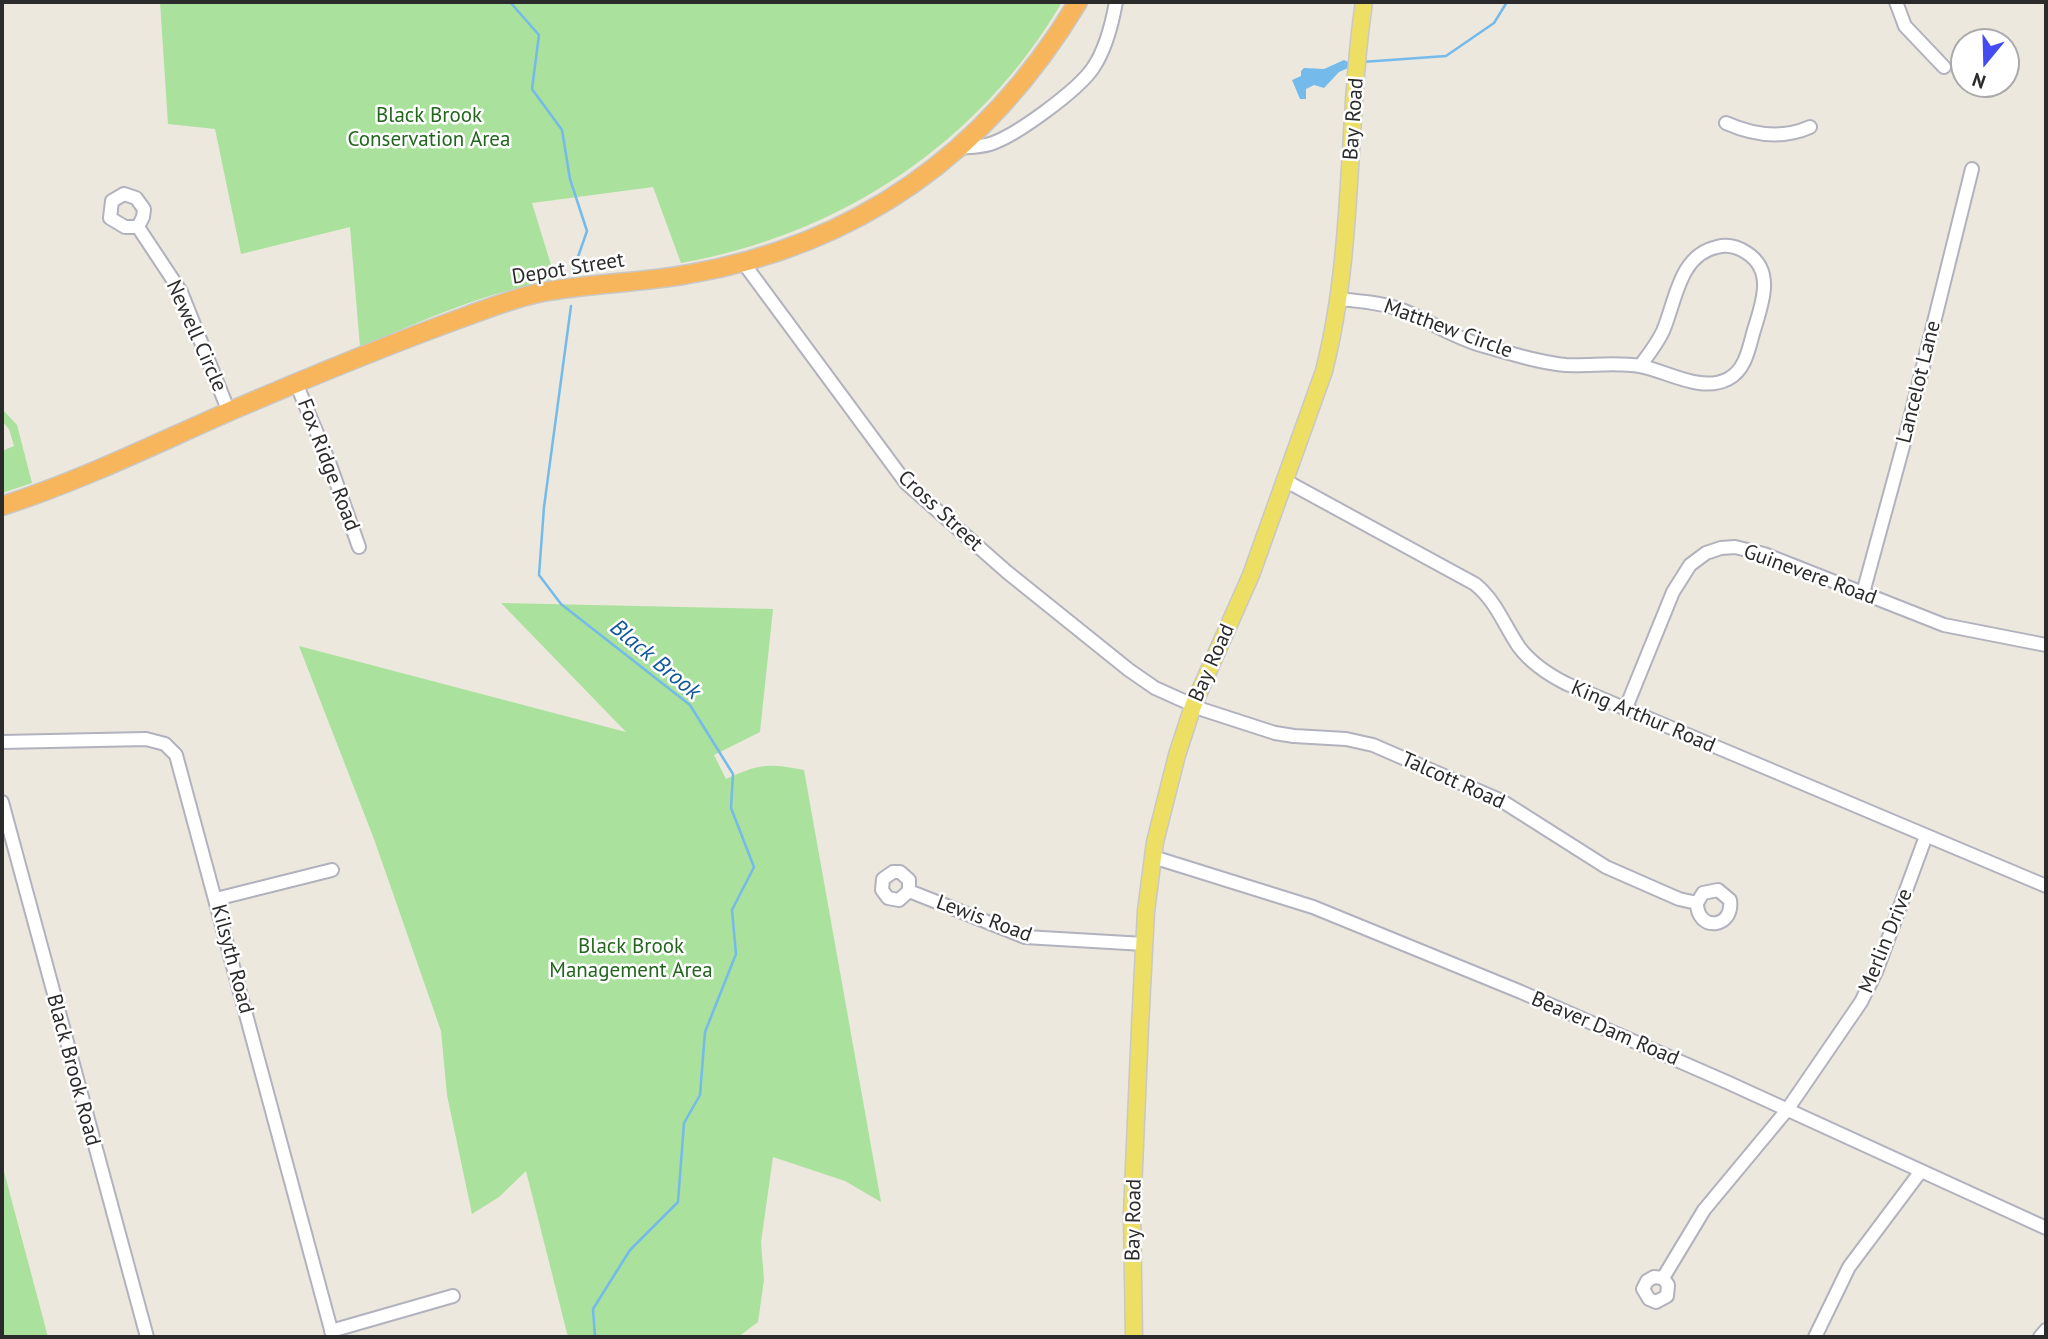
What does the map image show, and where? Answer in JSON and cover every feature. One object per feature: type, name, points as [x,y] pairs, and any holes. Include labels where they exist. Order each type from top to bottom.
[{"type":"highway","name":"Depot Street","points":[[2,506],[105,469],[296,383],[463,317],[530,295],[693,274],[800,243],[859,216],[904,190],[958,148],[1002,107],[1031,73],[1078,2]]},
{"type":"main road","name":"Bay Road","points":[[1134,1337],[1132,1214],[1144,944],[1153,857],[1173,769],[1193,706],[1246,587],[1324,371],[1339,299],[1364,2]]},
{"type":"street","points":[[958,148],[990,144],[1016,130],[1080,83],[1094,67],[1099,56],[1112,23],[1116,2]]},
{"type":"street","points":[[1896,2],[1905,26],[1944,67]]},
{"type":"street","points":[[1726,123],[1770,134],[1795,133],[1810,127]]},
{"type":"street","name":"Lancelot Lane","points":[[1863,593],[1905,439],[1972,169]]},
{"type":"street","name":"Newell Circle","points":[[138,227],[181,292],[229,412]]},
{"type":"street","name":"Matthew Circle","points":[[1339,299],[1401,310],[1465,340],[1545,361],[1571,365],[1640,366],[1698,383],[1714,383],[1728,379],[1739,370],[1746,358],[1764,297],[1765,280],[1760,266],[1750,254],[1736,247],[1720,246],[1693,258],[1685,271],[1661,335],[1640,366]]},
{"type":"street","name":"Cross Street","points":[[742,261],[912,489],[1114,660],[1155,688],[1193,706]]},
{"type":"street","name":"Fox Ridge Road","points":[[296,383],[329,462],[359,547]]},
{"type":"street","name":"King Arthur Road","points":[[1286,481],[1469,579],[1492,601],[1519,647],[1539,667],[1577,690],[2046,886]]},
{"type":"street","name":"Guinevere Road","points":[[1625,710],[1673,592],[1690,565],[1706,553],[1721,548],[1745,548],[1944,625],[2046,645]]},
{"type":"street","name":"Talcott Road","points":[[1193,706],[1284,735],[1346,739],[1373,745],[1503,801],[1606,867],[1679,899],[1697,903]]},
{"type":"street","name":"Kilsyth Road","points":[[2,742],[146,739],[172,748],[182,772],[332,1334]]},
{"type":"street","name":"Black Brook Road","points":[[2,802],[147,1337]]},
{"type":"street","name":"Merlin Drive","points":[[1662,1278],[1704,1210],[1787,1110],[1865,995],[1926,836]]},
{"type":"street","name":"Beaver Dam Road","points":[[1153,857],[1326,911],[1608,1030],[2046,1228]]},
{"type":"street","points":[[216,899],[332,870]]},
{"type":"street","name":"Lewis Road","points":[[909,891],[1025,937],[1144,944]]},
{"type":"street","points":[[1815,1337],[1849,1267],[1921,1171]]},
{"type":"street","points":[[332,1334],[453,1296]]},
{"type":"street","points":[[2040,1337],[2046,1330]]},
{"type":"green space","name":"Black Brook Conservation Area","points":[[160,2],[1062,2],[1029,53],[990,98],[947,139],[900,175],[850,205],[796,230],[740,250],[681,263],[653,187],[532,203],[556,281],[480,299],[360,347],[350,227],[241,254],[215,129],[168,124]]},
{"type":"green space","points":[[2,409],[17,425],[32,483],[2,493],[2,451],[14,446],[9,429],[2,421]]},
{"type":"green space","name":"Black Brook Management Area","points":[[501,603],[773,609],[760,732],[714,755],[726,779],[764,766],[804,770],[881,1202],[845,1181],[773,1157],[761,1242],[764,1280],[758,1322],[738,1337],[568,1337],[526,1171],[499,1197],[472,1214],[447,1095],[441,1031],[374,839],[299,646],[626,732]]},
{"type":"green space","points":[[2,1164],[48,1337],[2,1337]]},
{"type":"water","points":[[1344,60],[1348,62],[1348,68],[1339,72],[1324,88],[1314,85],[1306,89],[1306,99],[1300,99],[1292,80],[1301,76],[1304,68],[1324,69]]},
{"type":"waterway","name":"Black Brook","points":[[510,2],[539,35],[532,89],[562,130],[570,179],[587,231],[572,274]]},
{"type":"waterway","points":[[1362,62],[1446,56],[1494,23],[1507,2]]},
{"type":"waterway","name":"Black Brook","points":[[571,306],[544,507],[539,575],[561,604],[690,705],[733,774],[731,808],[754,867],[732,910],[736,954],[705,1032],[700,1095],[684,1123],[678,1202],[630,1250],[593,1309],[595,1337]]}]
